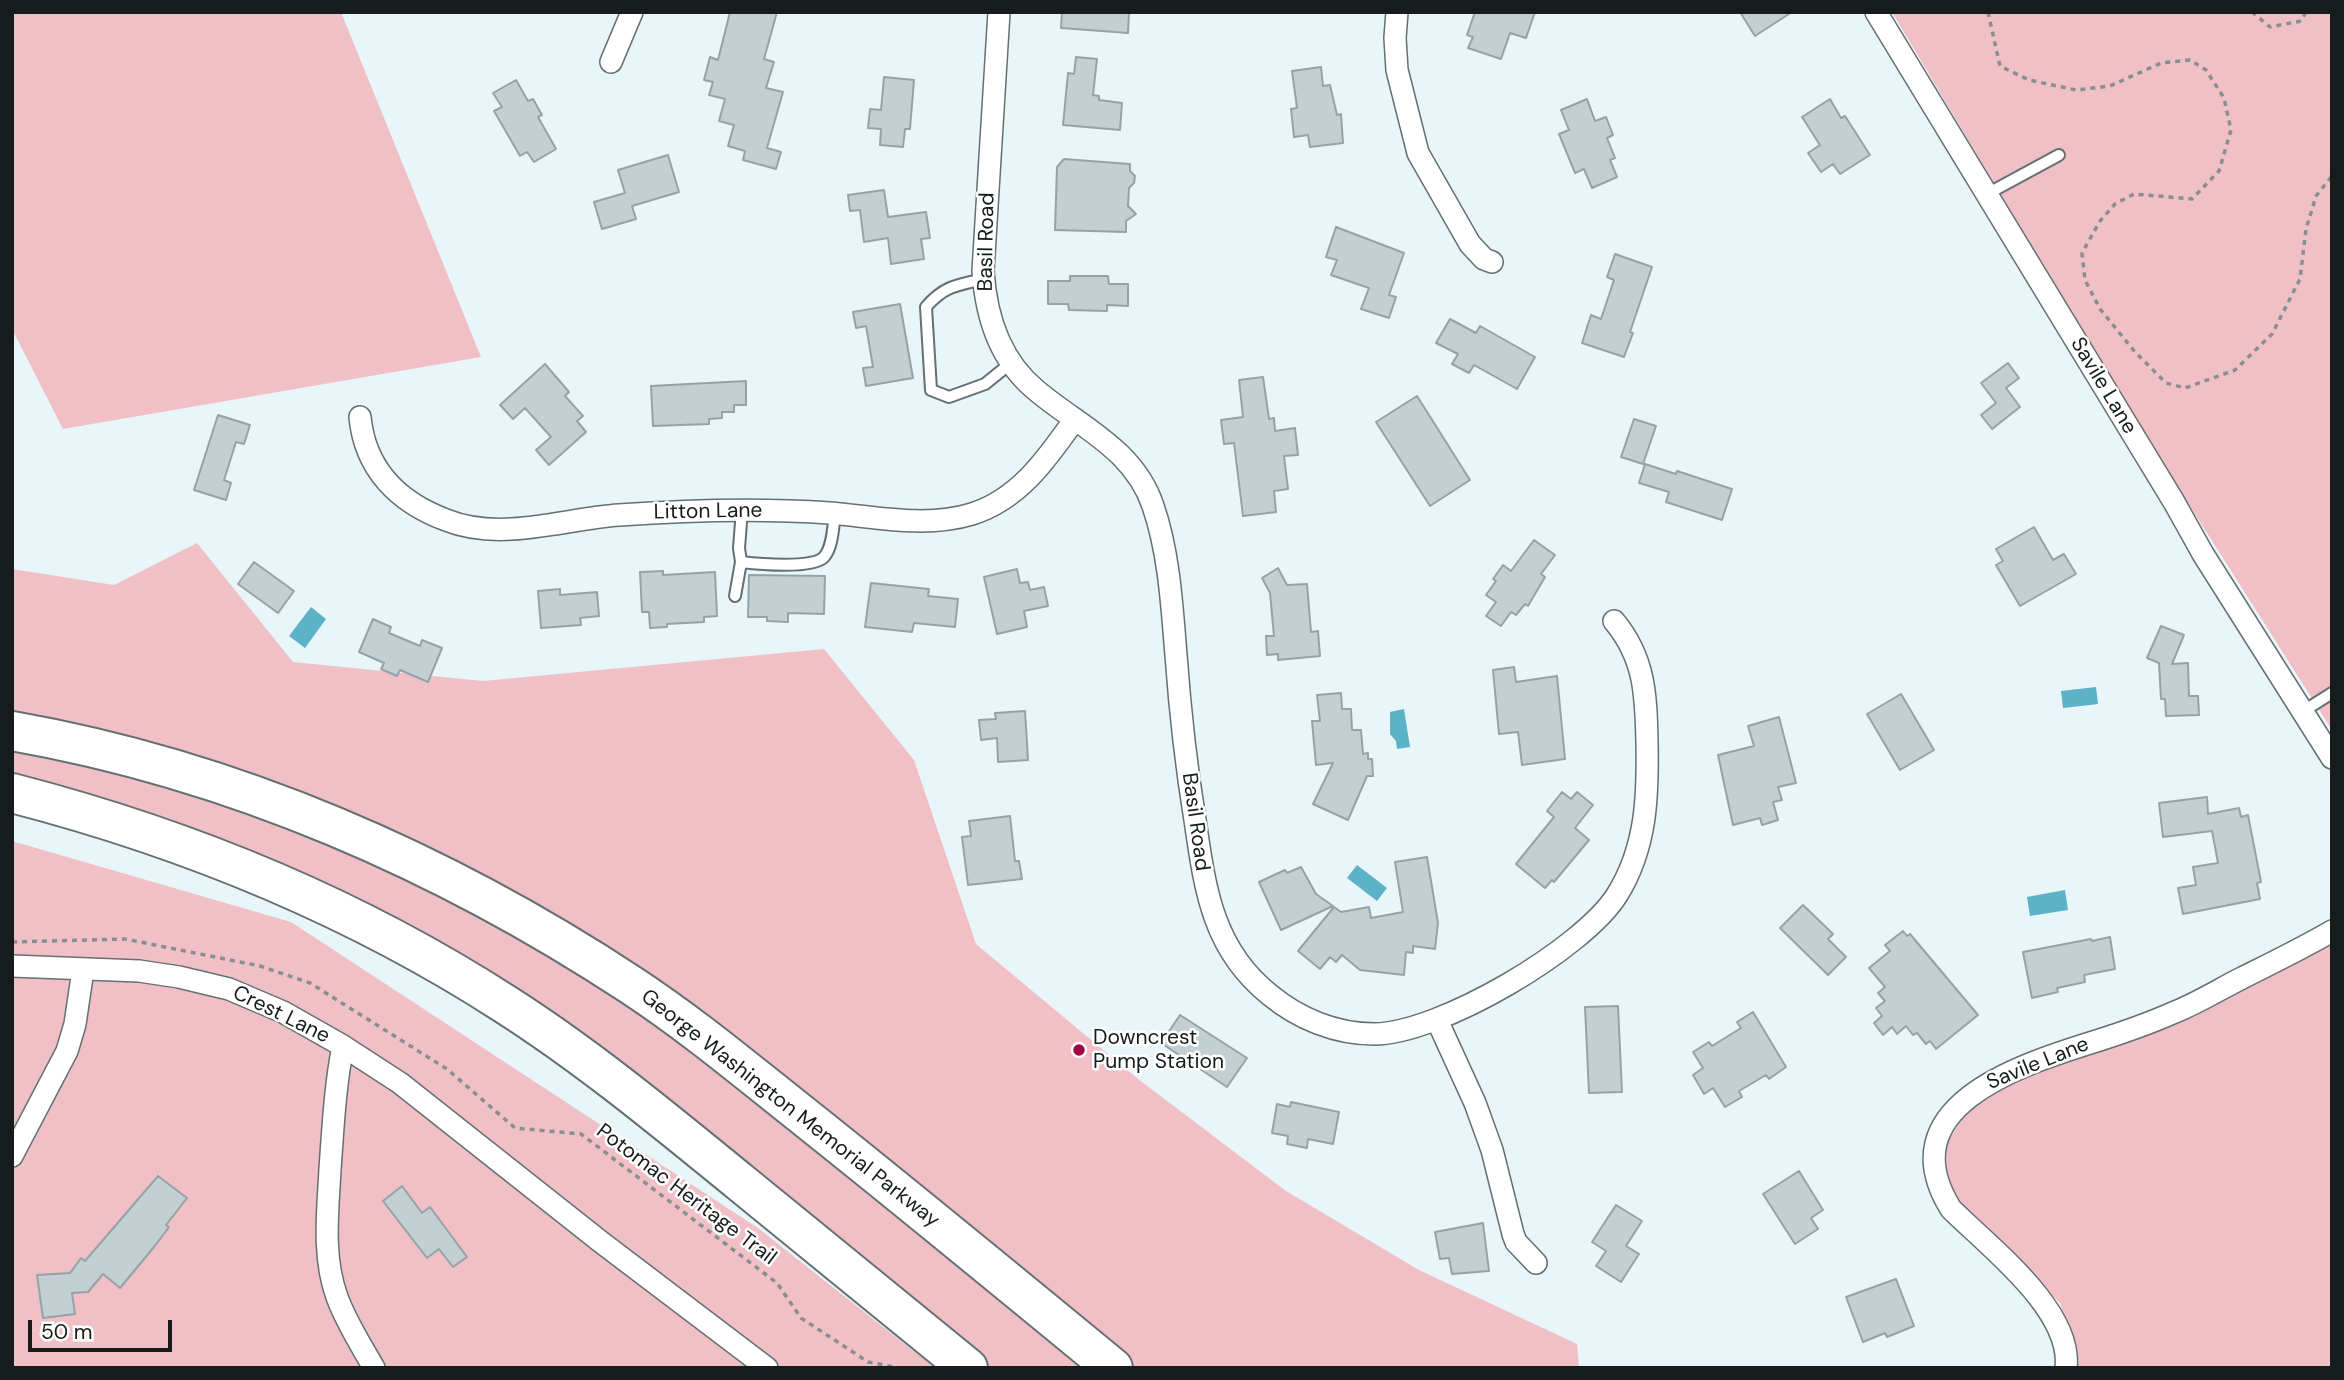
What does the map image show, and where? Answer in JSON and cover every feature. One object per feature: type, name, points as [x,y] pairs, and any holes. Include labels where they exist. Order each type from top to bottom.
[{"type":"highway","name":"George Washington Memorial Parkway","points":[[12,731],[87,746],[174,769],[276,803],[439,872],[527,920],[633,986],[716,1046],[1113,1368]]},
{"type":"highway","points":[[12,793],[78,810],[172,841],[328,904],[398,940],[501,1002],[651,1110],[968,1368]]},
{"type":"street","points":[[611,62],[632,12]]},
{"type":"street","name":"Basil Road","points":[[999,12],[984,279],[991,325],[1002,350],[1036,390],[1123,456],[1139,477],[1153,505],[1173,613],[1189,787],[1206,892],[1214,920],[1228,948],[1247,973],[1269,995],[1295,1013],[1321,1025],[1348,1032],[1375,1034],[1403,1031],[1437,1020],[1490,993],[1579,937],[1610,904],[1629,874],[1642,838],[1648,794],[1643,676],[1635,653],[1614,621]]},
{"type":"street","points":[[1397,12],[1397,70],[1418,153],[1470,244],[1484,259],[1492,262]]},
{"type":"street","name":"Savile Lane","points":[[1876,12],[2203,554],[2332,758]]},
{"type":"street","name":"Litton Lane","points":[[360,417],[368,455],[379,473],[397,492],[420,508],[447,521],[474,528],[502,529],[615,515],[742,510],[926,521],[973,514],[1016,490],[1036,472],[1075,419]]},
{"type":"street","name":"Savile Lane","points":[[2066,1368],[2064,1342],[2056,1324],[2035,1293],[1951,1209],[1940,1193],[1935,1155],[1938,1136],[1948,1117],[1966,1098],[2004,1074],[2177,1012],[2332,931]]},
{"type":"street","name":"Crest Lane","points":[[12,966],[139,971],[229,989],[283,1012],[343,1046],[333,1121],[327,1227],[330,1267],[336,1295],[349,1325],[374,1368]]},
{"type":"street","points":[[12,1156],[67,1052],[75,1024],[83,970]]},
{"type":"street","points":[[1437,1020],[1475,1102],[1492,1150],[1516,1242],[1536,1263]]},
{"type":"street","points":[[343,1046],[400,1083],[766,1368]]},
{"type":"lane","points":[[1987,194],[2059,155]]},
{"type":"lane","points":[[984,279],[959,284],[938,293],[926,307],[932,390],[949,397],[985,384],[1012,363]]},
{"type":"lane","points":[[735,596],[741,562],[739,548],[742,510]]},
{"type":"lane","points":[[741,562],[798,564],[821,560],[827,554],[835,514]]},
{"type":"lane","points":[[2302,712],[2332,693]]},
{"type":"path","points":[[1988,12],[2000,66],[2029,80],[2076,90],[2110,86],[2161,62],[2190,60],[2206,70],[2224,98],[2231,130],[2219,171],[2192,199],[2134,194],[2115,204],[2100,221],[2082,253],[2085,280],[2101,309],[2135,352],[2166,383],[2185,388],[2235,370],[2272,334],[2300,279],[2306,229],[2316,196],[2332,176]]},
{"type":"path","points":[[2252,12],[2270,27],[2301,21],[2306,12]]},
{"type":"path","name":"Potomac Heritage Trail","points":[[12,942],[125,939],[260,966],[310,983],[447,1069],[515,1128],[580,1134],[777,1283],[801,1318],[868,1362],[899,1368]]},
{"type":"shaded area","points":[[12,12],[341,12],[481,357],[63,429],[12,329]]},
{"type":"shaded area","points":[[1892,12],[2332,12],[2332,730],[2124,402]]},
{"type":"shaded area","points":[[197,543],[293,662],[483,681],[824,649],[914,760],[976,944],[1138,1079],[1286,1191],[1419,1270],[1577,1344],[1579,1368],[1134,1368],[748,1053],[553,918],[12,722],[12,569],[114,585]]},
{"type":"shaded area","points":[[12,739],[313,827],[601,976],[1096,1368],[990,1368],[544,1016],[12,781]]},
{"type":"shaded area","points":[[12,841],[291,922],[758,1228],[935,1368],[12,1368]]},
{"type":"shaded area","points":[[2332,941],[2332,1368],[2079,1368],[2060,1303],[1952,1194],[1947,1179],[1946,1144],[1974,1101],[2003,1084],[2194,1017]]},
{"type":"water","points":[[311,607],[326,619],[305,648],[289,636]]},
{"type":"water","points":[[2096,687],[2098,704],[2063,708],[2061,691]]},
{"type":"water","points":[[1404,709],[1410,747],[1397,749],[1396,741],[1390,734],[1390,712]]},
{"type":"water","points":[[1357,865],[1387,888],[1377,901],[1347,878]]},
{"type":"water","points":[[2065,890],[2068,910],[2030,916],[2027,897]]},
{"type":"building","points":[[730,12],[777,12],[764,59],[774,62],[766,88],[783,92],[767,148],[781,152],[776,169],[743,160],[745,151],[728,146],[734,125],[719,121],[725,99],[709,95],[713,82],[704,80],[710,57],[718,60]]},
{"type":"building","points":[[1062,12],[1129,12],[1128,33],[1061,28]]},
{"type":"building","points":[[1475,12],[1535,12],[1526,38],[1510,33],[1501,59],[1468,48],[1473,37],[1467,35]]},
{"type":"building","points":[[1740,12],[1792,12],[1755,36]]},
{"type":"building","points":[[1076,57],[1097,59],[1093,95],[1099,96],[1099,100],[1122,103],[1120,130],[1063,125],[1068,73],[1074,74]]},
{"type":"building","points":[[1321,67],[1323,86],[1330,85],[1337,115],[1341,114],[1343,143],[1310,147],[1308,135],[1294,137],[1291,109],[1297,108],[1292,71]]},
{"type":"building","points":[[884,77],[914,80],[910,129],[905,129],[903,147],[880,145],[881,129],[868,128],[870,109],[881,110]]},
{"type":"building","points":[[516,80],[528,101],[533,99],[542,115],[538,117],[556,149],[534,162],[527,152],[520,156],[494,111],[502,107],[493,93]]},
{"type":"building","points":[[1587,99],[1595,121],[1606,117],[1613,135],[1607,138],[1615,158],[1610,160],[1617,177],[1592,188],[1584,169],[1575,173],[1559,134],[1569,130],[1561,110]]},
{"type":"building","points":[[1830,99],[1841,118],[1845,116],[1870,155],[1840,174],[1833,164],[1821,172],[1808,153],[1820,145],[1802,117]]},
{"type":"building","points":[[668,155],[679,192],[632,206],[636,219],[602,229],[594,202],[625,193],[618,170]]},
{"type":"building","points":[[1064,159],[1130,164],[1130,171],[1135,176],[1134,183],[1129,188],[1128,206],[1136,214],[1126,221],[1126,232],[1055,230],[1057,167]]},
{"type":"building","points":[[884,190],[888,217],[926,212],[930,238],[921,239],[924,259],[891,264],[888,238],[864,242],[860,210],[850,211],[848,195]]},
{"type":"building","points":[[1336,227],[1404,253],[1389,295],[1396,297],[1389,318],[1361,309],[1369,288],[1331,275],[1337,260],[1326,257]]},
{"type":"building","points":[[1615,254],[1652,267],[1624,357],[1582,343],[1591,315],[1601,319],[1614,280],[1607,277]]},
{"type":"building","points":[[1070,276],[1108,276],[1109,284],[1128,284],[1128,306],[1107,305],[1107,311],[1069,310],[1068,304],[1048,304],[1048,281],[1070,281]]},
{"type":"building","points":[[900,304],[913,378],[866,386],[863,368],[873,367],[866,326],[856,328],[853,312]]},
{"type":"building","points":[[1450,319],[1476,333],[1480,326],[1535,357],[1517,389],[1474,365],[1469,373],[1452,364],[1458,354],[1436,343]]},
{"type":"building","points":[[2008,363],[2019,378],[2006,388],[2020,407],[1992,429],[1981,415],[1996,403],[1981,383]]},
{"type":"building","points":[[545,364],[569,392],[565,396],[583,416],[577,421],[586,432],[549,465],[536,450],[551,437],[525,408],[513,419],[500,405]]},
{"type":"building","points":[[1263,377],[1269,419],[1274,418],[1275,431],[1295,428],[1298,455],[1284,456],[1288,489],[1274,491],[1276,512],[1243,516],[1234,443],[1224,444],[1221,420],[1243,417],[1239,380]]},
{"type":"building","points":[[746,381],[746,405],[734,405],[734,412],[722,412],[722,418],[709,419],[709,424],[653,426],[651,386]]},
{"type":"building","points":[[1417,396],[1470,480],[1430,506],[1376,422]]},
{"type":"building","points":[[218,415],[250,425],[244,444],[236,442],[224,480],[231,483],[226,500],[194,490]]},
{"type":"building","points":[[1634,419],[1656,426],[1643,464],[1621,457]]},
{"type":"building","points":[[1645,464],[1676,474],[1677,471],[1732,489],[1722,520],[1666,502],[1669,492],[1639,483]]},
{"type":"building","points":[[2034,527],[2053,560],[2064,554],[2076,574],[2020,606],[1996,565],[2003,561],[1996,549]]},
{"type":"building","points":[[1534,540],[1555,555],[1541,574],[1545,577],[1528,606],[1525,604],[1516,615],[1511,612],[1501,626],[1486,616],[1496,602],[1486,595],[1503,565],[1511,571]]},
{"type":"building","points":[[254,562],[294,591],[278,613],[238,584]]},
{"type":"building","points":[[1278,568],[1287,585],[1307,584],[1311,632],[1318,631],[1320,656],[1278,660],[1278,654],[1267,655],[1266,636],[1274,636],[1270,593],[1262,578]]},
{"type":"building","points":[[1017,569],[1020,583],[1028,582],[1030,590],[1044,587],[1048,606],[1024,611],[1027,627],[997,634],[984,577]]},
{"type":"building","points":[[663,571],[663,575],[715,572],[717,616],[704,617],[704,622],[650,628],[649,612],[642,612],[640,572]]},
{"type":"building","points":[[749,575],[825,576],[824,614],[788,613],[788,622],[767,621],[767,617],[748,617]]},
{"type":"building","points":[[871,583],[929,589],[928,596],[958,599],[955,627],[914,623],[912,632],[865,627]]},
{"type":"building","points":[[560,589],[560,595],[597,592],[599,616],[580,618],[581,625],[541,628],[538,591]]},
{"type":"building","points":[[373,619],[391,627],[389,633],[420,646],[422,640],[442,648],[428,682],[400,670],[397,676],[381,669],[384,663],[359,652]]},
{"type":"building","points":[[2161,626],[2184,635],[2172,664],[2188,663],[2189,696],[2198,696],[2199,715],[2166,716],[2165,699],[2161,699],[2159,663],[2147,658]]},
{"type":"building","points":[[1514,667],[1516,682],[1557,676],[1565,759],[1522,765],[1518,732],[1499,734],[1493,670]]},
{"type":"building","points":[[1341,693],[1342,709],[1351,709],[1352,730],[1361,730],[1363,754],[1368,753],[1368,759],[1372,759],[1373,776],[1367,776],[1348,820],[1313,804],[1333,763],[1316,765],[1312,721],[1320,721],[1317,695]]},
{"type":"building","points":[[1901,694],[1934,750],[1900,770],[1867,714]]},
{"type":"building","points":[[1025,711],[1028,760],[998,762],[997,738],[981,740],[979,720],[996,719],[995,713]]},
{"type":"building","points":[[1779,717],[1796,783],[1778,787],[1782,800],[1773,802],[1778,820],[1762,825],[1760,818],[1733,825],[1718,755],[1754,746],[1748,726]]},
{"type":"building","points":[[1562,792],[1571,799],[1577,792],[1593,805],[1575,828],[1589,840],[1554,882],[1552,880],[1545,888],[1516,864],[1554,817],[1547,811]]},
{"type":"building","points":[[2207,797],[2208,814],[2239,808],[2241,817],[2248,815],[2261,882],[2257,883],[2260,899],[2183,914],[2178,888],[2196,885],[2193,867],[2218,863],[2212,831],[2163,837],[2159,803]]},
{"type":"building","points":[[1010,816],[1015,861],[1019,861],[1022,879],[968,885],[962,837],[971,836],[969,821]]},
{"type":"building","points":[[1427,857],[1438,923],[1435,949],[1413,946],[1413,953],[1406,952],[1404,975],[1360,970],[1342,955],[1336,962],[1330,957],[1320,969],[1298,951],[1334,907],[1341,912],[1369,907],[1371,918],[1403,912],[1395,862]]},
{"type":"building","points":[[1301,867],[1316,894],[1333,906],[1281,930],[1259,882],[1285,870],[1287,873]]},
{"type":"building","points":[[1803,905],[1833,934],[1828,939],[1846,957],[1828,975],[1780,928]]},
{"type":"building","points":[[1903,931],[1907,936],[1910,934],[1978,1015],[1936,1049],[1930,1041],[1926,1044],[1917,1033],[1913,1035],[1906,1026],[1897,1034],[1892,1027],[1883,1035],[1874,1023],[1882,1016],[1876,1008],[1885,1001],[1878,993],[1885,987],[1869,968],[1890,951],[1885,945]]},
{"type":"building","points":[[2110,937],[2115,969],[2084,975],[2085,982],[2057,988],[2058,992],[2032,998],[2023,952]]},
{"type":"building","points":[[1618,1006],[1622,1092],[1589,1093],[1585,1007]]},
{"type":"building","points":[[1753,1012],[1786,1067],[1769,1079],[1766,1075],[1739,1091],[1742,1097],[1725,1107],[1713,1088],[1704,1094],[1693,1075],[1703,1068],[1693,1052],[1709,1042],[1712,1046],[1741,1028],[1737,1022]]},
{"type":"building","points":[[1180,1015],[1247,1058],[1227,1087],[1161,1043]]},
{"type":"building","points":[[1291,1102],[1339,1112],[1333,1144],[1308,1139],[1307,1148],[1287,1144],[1288,1136],[1272,1133],[1277,1104],[1290,1107]]},
{"type":"building","points":[[1799,1171],[1823,1210],[1811,1218],[1818,1229],[1795,1244],[1763,1194]]},
{"type":"building","points":[[158,1176],[187,1198],[166,1225],[169,1227],[154,1247],[120,1288],[103,1274],[88,1292],[72,1293],[75,1314],[43,1318],[37,1275],[70,1273],[81,1258],[85,1261]]},
{"type":"building","points":[[402,1186],[422,1213],[430,1207],[467,1257],[453,1267],[439,1249],[427,1258],[383,1201]]},
{"type":"building","points":[[1616,1205],[1642,1221],[1626,1246],[1639,1254],[1621,1282],[1596,1266],[1606,1251],[1592,1242]]},
{"type":"building","points":[[1483,1223],[1489,1271],[1452,1274],[1449,1258],[1440,1259],[1435,1232]]},
{"type":"building","points":[[1896,1279],[1914,1326],[1887,1337],[1885,1333],[1863,1342],[1846,1297]]},
{"type":"place","name":"Downcrest Pump Station","points":[[1079,1050]]}]
